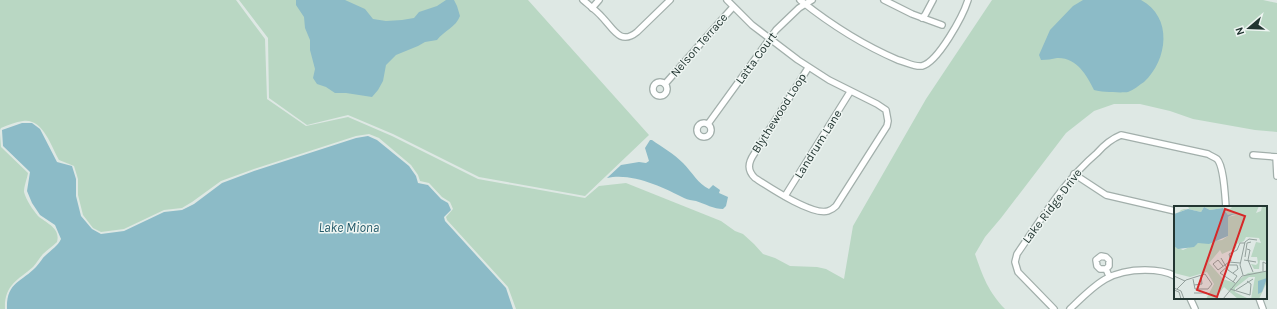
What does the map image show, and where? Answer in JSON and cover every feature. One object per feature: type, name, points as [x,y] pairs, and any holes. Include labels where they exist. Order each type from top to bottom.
[{"type":"street","points":[[583,0],[607,22],[615,33],[619,36],[629,37],[637,32],[670,0]]},
{"type":"street","points":[[592,8],[599,0]]},
{"type":"street","name":"Blythewood Loop","points":[[727,0],[752,25],[808,68],[850,92],[877,104],[886,110],[888,121],[884,130],[836,206],[828,211],[818,210],[785,196],[755,178],[750,171],[749,163],[808,68]]},
{"type":"street","points":[[800,0],[855,38],[879,51],[916,66],[926,64],[944,45],[960,20],[968,0]]},
{"type":"street","name":"Latta Court","points":[[708,124],[770,38],[782,24],[805,4],[812,0]]},
{"type":"street","points":[[885,0],[922,18],[942,25]]},
{"type":"street","points":[[922,18],[933,0]]},
{"type":"street","name":"Nelson Terrace","points":[[665,84],[733,7]]},
{"type":"street","name":"Landrum Lane","points":[[785,196],[850,92]]},
{"type":"street","name":"Lake Ridge Drive","points":[[1054,309],[1018,272],[1015,262],[1017,254],[1074,174],[1113,138],[1121,135],[1208,154],[1217,160],[1220,165],[1226,206]]},
{"type":"street","points":[[1253,155],[1276,157],[1277,176]]},
{"type":"street","points":[[1074,174],[1106,194],[1174,211]]},
{"type":"street","points":[[1106,269],[1109,276]]},
{"type":"street","points":[[1070,309],[1100,282],[1109,276],[1120,272],[1155,270],[1174,276]]},
{"type":"street","points":[[1190,299],[1195,309]]},
{"type":"street","points":[[1259,299],[1263,309]]},
{"type":"green space","points":[[0,0],[236,0],[265,39],[267,99],[306,126],[348,117],[392,136],[478,179],[585,198],[599,186],[626,183],[721,221],[735,231],[743,234],[763,254],[775,258],[790,266],[817,267],[826,269],[844,279],[853,226],[926,99],[992,0],[1263,0],[1277,3],[1277,132],[1255,130],[1193,119],[1170,111],[1140,104],[1114,104],[1094,111],[1066,133],[985,237],[975,254],[994,296],[1005,309],[516,309],[508,287],[447,220],[446,217],[453,209],[450,202],[442,197],[429,183],[420,181],[411,165],[379,138],[369,134],[356,136],[221,181],[182,208],[164,210],[124,229],[101,232],[93,228],[83,215],[78,195],[78,179],[74,166],[59,160],[46,134],[41,128],[30,121],[23,121],[6,126],[0,130]]},
{"type":"green space","points":[[239,0],[528,0],[649,135],[585,196],[479,177],[393,134],[348,115],[307,125],[269,98],[268,38]]},
{"type":"green space","points":[[0,134],[1,147],[28,173],[24,192],[28,202],[38,216],[55,229],[58,237],[57,242],[43,254],[33,267],[17,280],[9,289],[5,301],[5,309],[0,309]]},
{"type":"water","points":[[296,0],[345,0],[365,9],[373,19],[386,21],[414,18],[419,12],[437,6],[446,0],[454,0],[460,16],[456,23],[437,40],[425,42],[396,55],[386,65],[383,81],[372,97],[335,93],[326,87],[317,84],[313,78],[315,69],[310,50],[310,40],[305,28],[304,17],[296,5]]},
{"type":"water","points":[[1083,0],[1141,0],[1151,8],[1158,17],[1164,39],[1162,51],[1152,73],[1144,82],[1132,90],[1128,92],[1106,92],[1094,90],[1080,68],[1070,60],[1057,58],[1041,60],[1039,55],[1050,30],[1073,6]]},
{"type":"water","name":"Lake Miona","points":[[22,123],[32,123],[40,129],[57,162],[72,166],[76,179],[76,196],[81,216],[92,229],[101,234],[124,231],[164,212],[182,210],[194,204],[222,183],[254,171],[356,138],[368,136],[377,140],[409,166],[416,176],[418,183],[428,185],[441,199],[448,203],[451,210],[444,217],[445,221],[506,288],[513,309],[7,309],[7,300],[12,288],[36,267],[61,239],[55,225],[40,215],[32,203],[27,191],[30,172],[3,146],[2,130]]},
{"type":"water","points":[[650,140],[672,154],[686,166],[705,187],[709,189],[713,185],[720,190],[719,193],[728,197],[726,206],[723,209],[720,209],[686,199],[657,185],[636,179],[626,177],[607,178],[621,165],[639,162],[646,163],[649,161],[645,148]]}]
